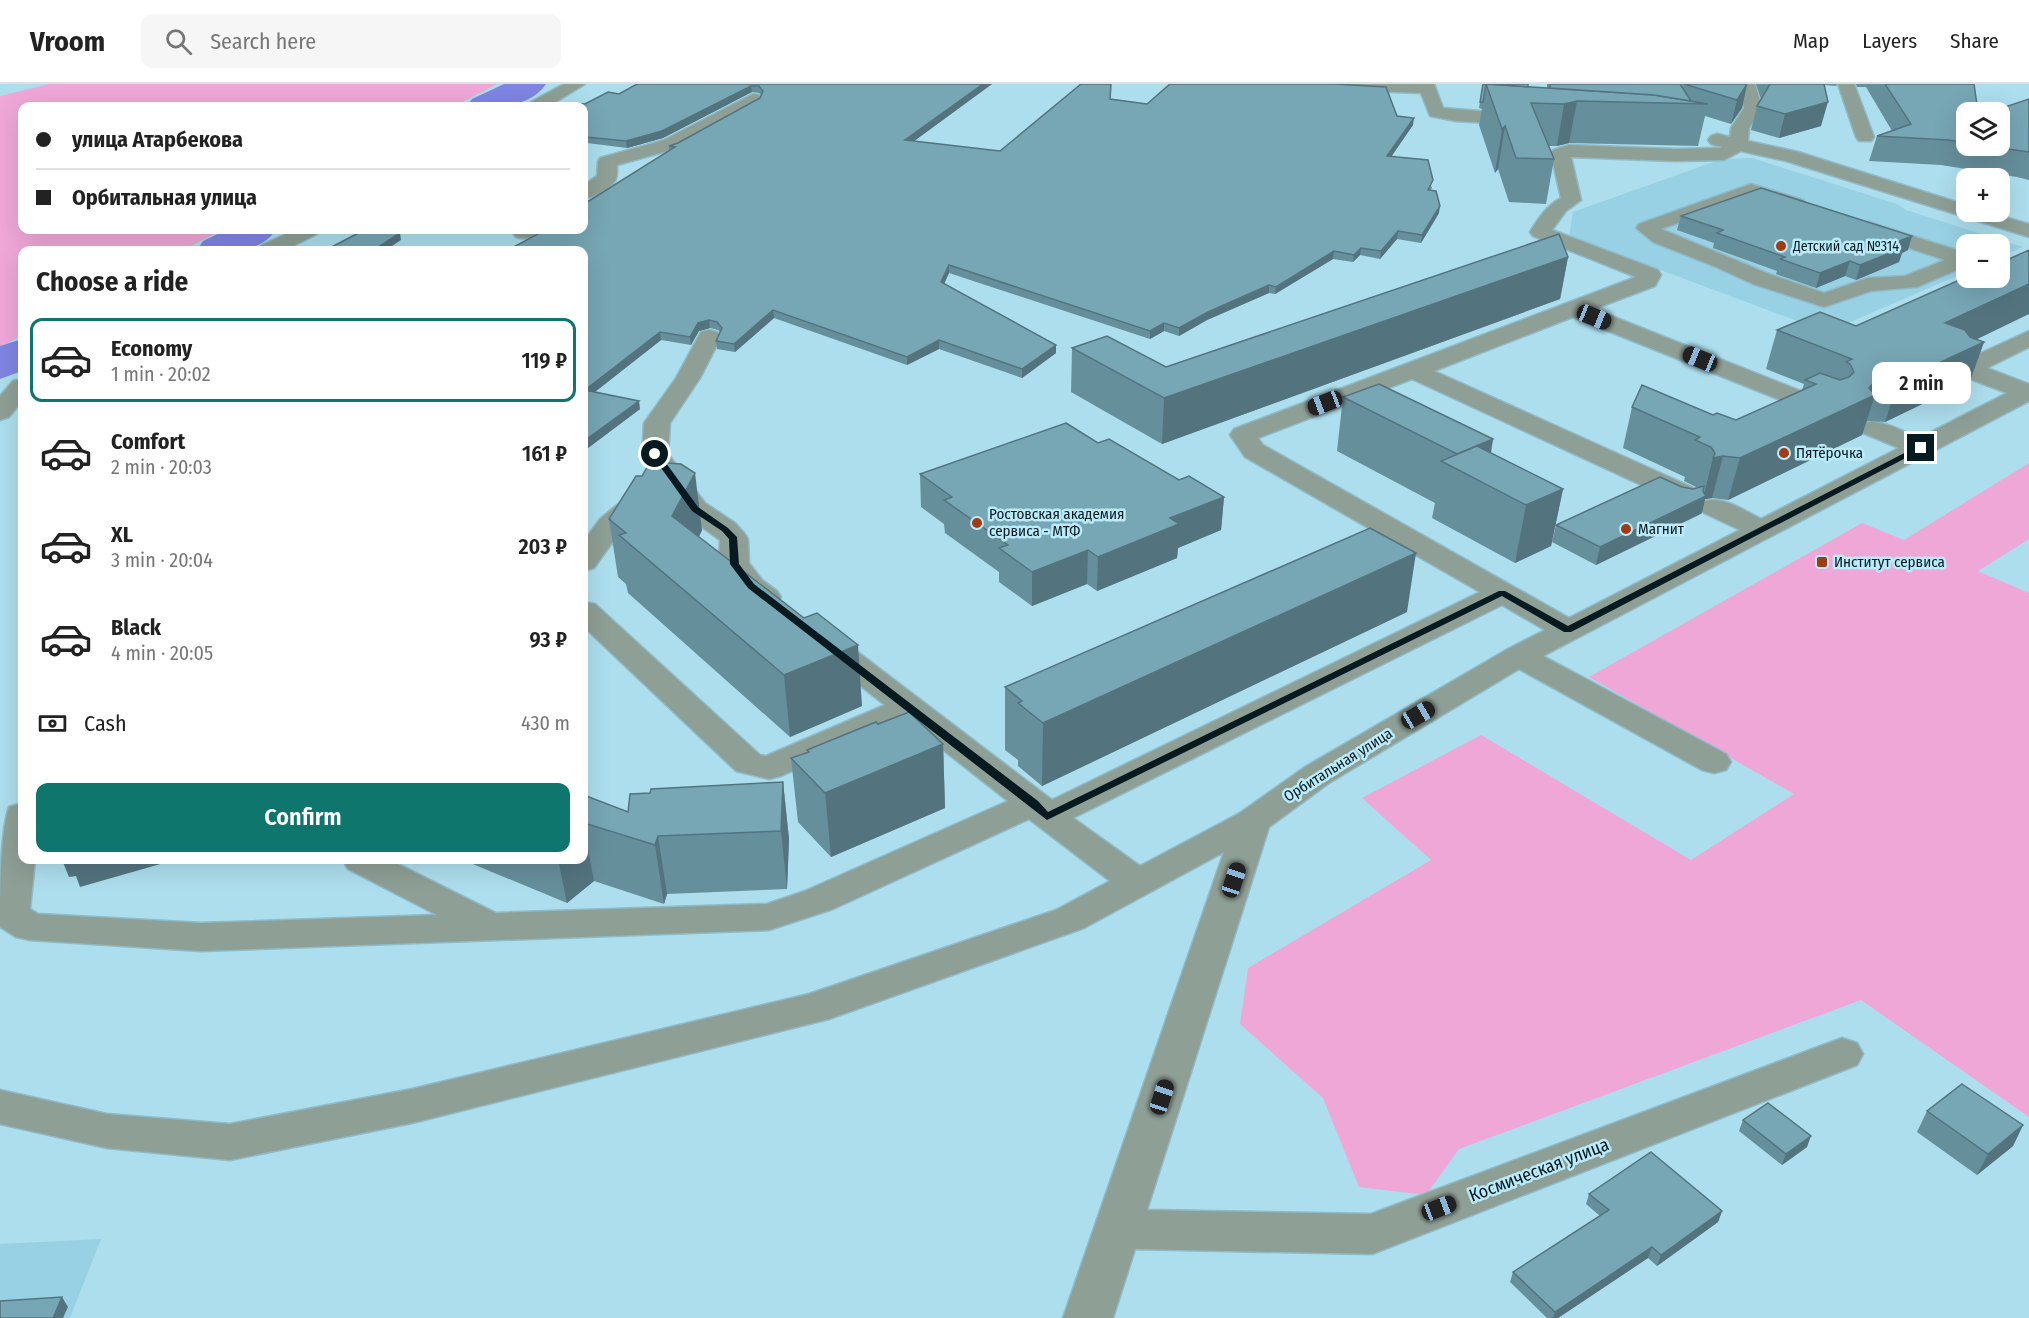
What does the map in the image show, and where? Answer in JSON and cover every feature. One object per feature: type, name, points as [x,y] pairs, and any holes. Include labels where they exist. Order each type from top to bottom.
[{"type":"street","points":[[544,102],[577,84]]},
{"type":"street","points":[[1322,84],[1426,86],[1436,112],[1456,116],[1538,115]]},
{"type":"street","points":[[1568,630],[1254,451],[1243,435],[1647,281],[1650,274],[1540,232],[1559,207],[1571,200],[1560,154],[1569,151],[1675,155],[1724,154],[1738,144],[1740,128],[1753,108],[1747,84]]},
{"type":"street","points":[[1846,84],[1865,137]]},
{"type":"street","points":[[588,190],[607,178],[599,161],[671,144],[753,99]]},
{"type":"street","points":[[1694,136],[1738,144],[1813,163],[1956,208]]},
{"type":"street","points":[[1751,190],[1749,186],[1751,184],[1813,163]]},
{"type":"street","points":[[1818,212],[1751,190],[1646,228],[1660,238],[1724,262],[1761,279],[1824,300],[1868,285],[1909,282],[1956,263]]},
{"type":"street","points":[[1999,222],[2029,232]]},
{"type":"street","points":[[1852,223],[1956,256]]},
{"type":"street","points":[[2010,241],[2029,232]]},
{"type":"street","points":[[278,246],[302,234]]},
{"type":"street","points":[[1573,309],[1827,410]]},
{"type":"street","points":[[710,337],[688,378],[657,423],[655,454],[695,509],[725,529],[734,539],[734,564],[751,586],[1138,883]]},
{"type":"street","points":[[2029,338],[1966,369],[2029,392]]},
{"type":"street","points":[[1413,370],[1762,530]]},
{"type":"street","points":[[0,412],[18,391]]},
{"type":"street","name":"Орбитальная улица","points":[[0,1107],[107,1131],[230,1142],[412,1106],[815,1008],[1070,919],[1253,821],[1317,775],[1519,656],[2029,392]]},
{"type":"street","points":[[1999,407],[2029,420]]},
{"type":"street","points":[[1872,428],[1921,448]]},
{"type":"street","points":[[588,556],[613,519],[639,505],[686,496]]},
{"type":"street","points":[[18,848],[10,915],[30,927],[201,937],[769,917],[819,900],[1040,810],[1502,593]]},
{"type":"street","points":[[588,615],[748,763],[769,768],[908,706]]},
{"type":"street","points":[[1519,656],[1714,762]]},
{"type":"street","points":[[1088,1318],[1253,821]]},
{"type":"street","points":[[369,864],[491,927]]},
{"type":"street","name":"Космическая улица","points":[[1118,1229],[1372,1234],[1842,1054]]},
{"type":"shaded area","points":[[49,84],[497,84],[463,102],[18,102],[18,234],[214,234],[191,246],[18,246],[18,337],[0,347],[0,96]]},
{"type":"shaded area","name":"Детский сад №314","points":[[1752,158],[1897,204],[1906,210],[1982,234],[1956,234],[1956,276],[1827,332],[1569,236],[1573,212],[1722,159]]},
{"type":"shaded area","name":"Детский сад №314","points":[[2010,243],[2023,247],[2010,253]]},
{"type":"shaded area","points":[[2029,463],[2029,539],[1978,571],[2029,593],[2029,1117],[1861,1000],[1459,1149],[1426,1195],[1359,1187],[1323,1098],[1240,1024],[1248,968],[1431,860],[1362,798],[1481,735],[1691,860],[1794,794],[1589,677],[1862,523],[1904,540]]},
{"type":"shaded area","points":[[101,1239],[70,1318],[0,1318],[0,1244]]},
{"type":"building","points":[[637,84],[983,84],[905,140],[1000,151],[1081,84],[1111,84],[1110,99],[1147,104],[1170,84],[1335,84],[1386,87],[1397,116],[1414,118],[1387,156],[1428,160],[1433,180],[1428,190],[1436,191],[1440,206],[1422,235],[1398,231],[1381,251],[1361,248],[1354,255],[1334,251],[1276,287],[1269,285],[1208,312],[1179,328],[1164,323],[1150,331],[949,265],[941,282],[1056,345],[1022,369],[939,340],[907,357],[773,310],[734,344],[716,341],[722,328],[717,322],[709,320],[698,323],[690,337],[660,332],[588,388],[588,246],[515,246],[538,234],[588,234],[588,201],[675,147],[669,146],[760,98],[763,91],[759,86],[751,86],[662,131],[626,141],[588,137],[588,102],[608,92],[619,94]]},
{"type":"building","points":[[1483,84],[1486,84],[1483,102],[1480,102]]},
{"type":"building","points":[[1486,84],[1654,95],[1708,104],[1577,101],[1564,104],[1531,103],[1554,159],[1516,158],[1505,126],[1502,129]]},
{"type":"building","points":[[1488,84],[1528,84],[1528,87]]},
{"type":"building","points":[[1550,84],[1680,84],[1691,101],[1654,95],[1550,88]]},
{"type":"building","points":[[1684,84],[1747,84],[1737,100]]},
{"type":"building","points":[[1770,84],[1824,84],[1828,102],[1785,114],[1757,106]]},
{"type":"building","points":[[1885,84],[1974,84],[1977,102],[1956,102],[1956,141],[1877,136],[1911,124]]},
{"type":"building","points":[[2029,99],[2029,152],[2010,149],[2010,105]]},
{"type":"building","points":[[1761,188],[1912,236],[1892,244],[1903,248],[1860,265],[1850,261],[1820,273],[1780,259],[1785,257],[1717,233],[1723,230],[1681,216]]},
{"type":"building","points":[[356,234],[398,234],[380,246],[334,246]]},
{"type":"building","points":[[1559,234],[1568,257],[1164,398],[1072,348],[1107,336],[1166,367]]},
{"type":"building","points":[[2029,250],[2029,284],[1945,323],[1965,330],[1970,337],[1984,342],[1898,382],[1875,381],[1869,388],[1875,395],[1740,458],[1723,456],[1713,458],[1715,453],[1711,447],[1695,440],[1700,437],[1632,407],[1642,385],[1713,415],[1717,413],[1736,420],[1816,384],[1805,380],[1820,373],[1840,380],[1849,377],[1854,372],[1850,364],[1846,362],[1852,359],[1777,330],[1820,312],[1856,326],[1956,281],[1956,288],[2010,288],[2010,259]]},
{"type":"building","points":[[1379,384],[1493,439],[1457,454],[1343,397]]},
{"type":"building","points":[[588,391],[639,401],[588,438]]},
{"type":"building","points":[[1066,423],[1098,443],[1109,439],[1179,480],[1189,476],[1224,497],[1170,518],[1179,524],[1098,557],[1088,550],[1032,572],[999,548],[1008,545],[944,500],[952,497],[920,474]]},
{"type":"building","points":[[1477,446],[1563,489],[1526,505],[1441,461]]},
{"type":"building","points":[[650,462],[681,464],[695,473],[672,516],[804,618],[817,613],[858,645],[784,675],[619,535],[626,533],[609,519],[636,476],[642,476]]},
{"type":"building","points":[[1660,477],[1682,487],[1693,489],[1704,486],[1703,491],[1706,496],[1600,547],[1556,525]]},
{"type":"building","points":[[1370,528],[1416,553],[1043,723],[1018,703],[1022,701],[1005,687]]},
{"type":"building","points":[[909,712],[943,744],[825,793],[791,758],[876,722],[878,724]]},
{"type":"building","points":[[783,782],[781,831],[658,836],[655,845],[588,824],[588,797],[628,812],[630,794],[650,793],[651,789]]},
{"type":"building","points":[[1962,1084],[2023,1125],[1988,1154],[1927,1111]]},
{"type":"building","points":[[1768,1103],[1811,1136],[1786,1154],[1743,1120]]},
{"type":"building","points":[[1651,1152],[1722,1211],[1661,1255],[1652,1247],[1555,1312],[1513,1272],[1609,1210],[1589,1194]]},
{"type":"building","points":[[62,1297],[53,1318],[0,1318],[0,1301]]},
{"type":"waterway","points":[[492,102],[530,84]]},
{"type":"waterway","points":[[225,246],[248,234]]},
{"type":"waterway","points":[[0,365],[18,355]]},
{"type":"place","name":"Детский сад №314","points":[[1781,246]]},
{"type":"place","name":"Пятёрочка","points":[[1784,453]]},
{"type":"place","name":"Ростовская академия сервиса - МТФ","points":[[977,523]]},
{"type":"place","name":"Магнит","points":[[1626,529]]},
{"type":"place","name":"Институт сервиса","points":[[1822,562]]},
{"type":"route","points":[[655,454],[695,509],[725,529],[734,539],[734,564],[751,586],[1034,803],[1047,817],[1502,593],[1568,630],[1921,448]]}]
